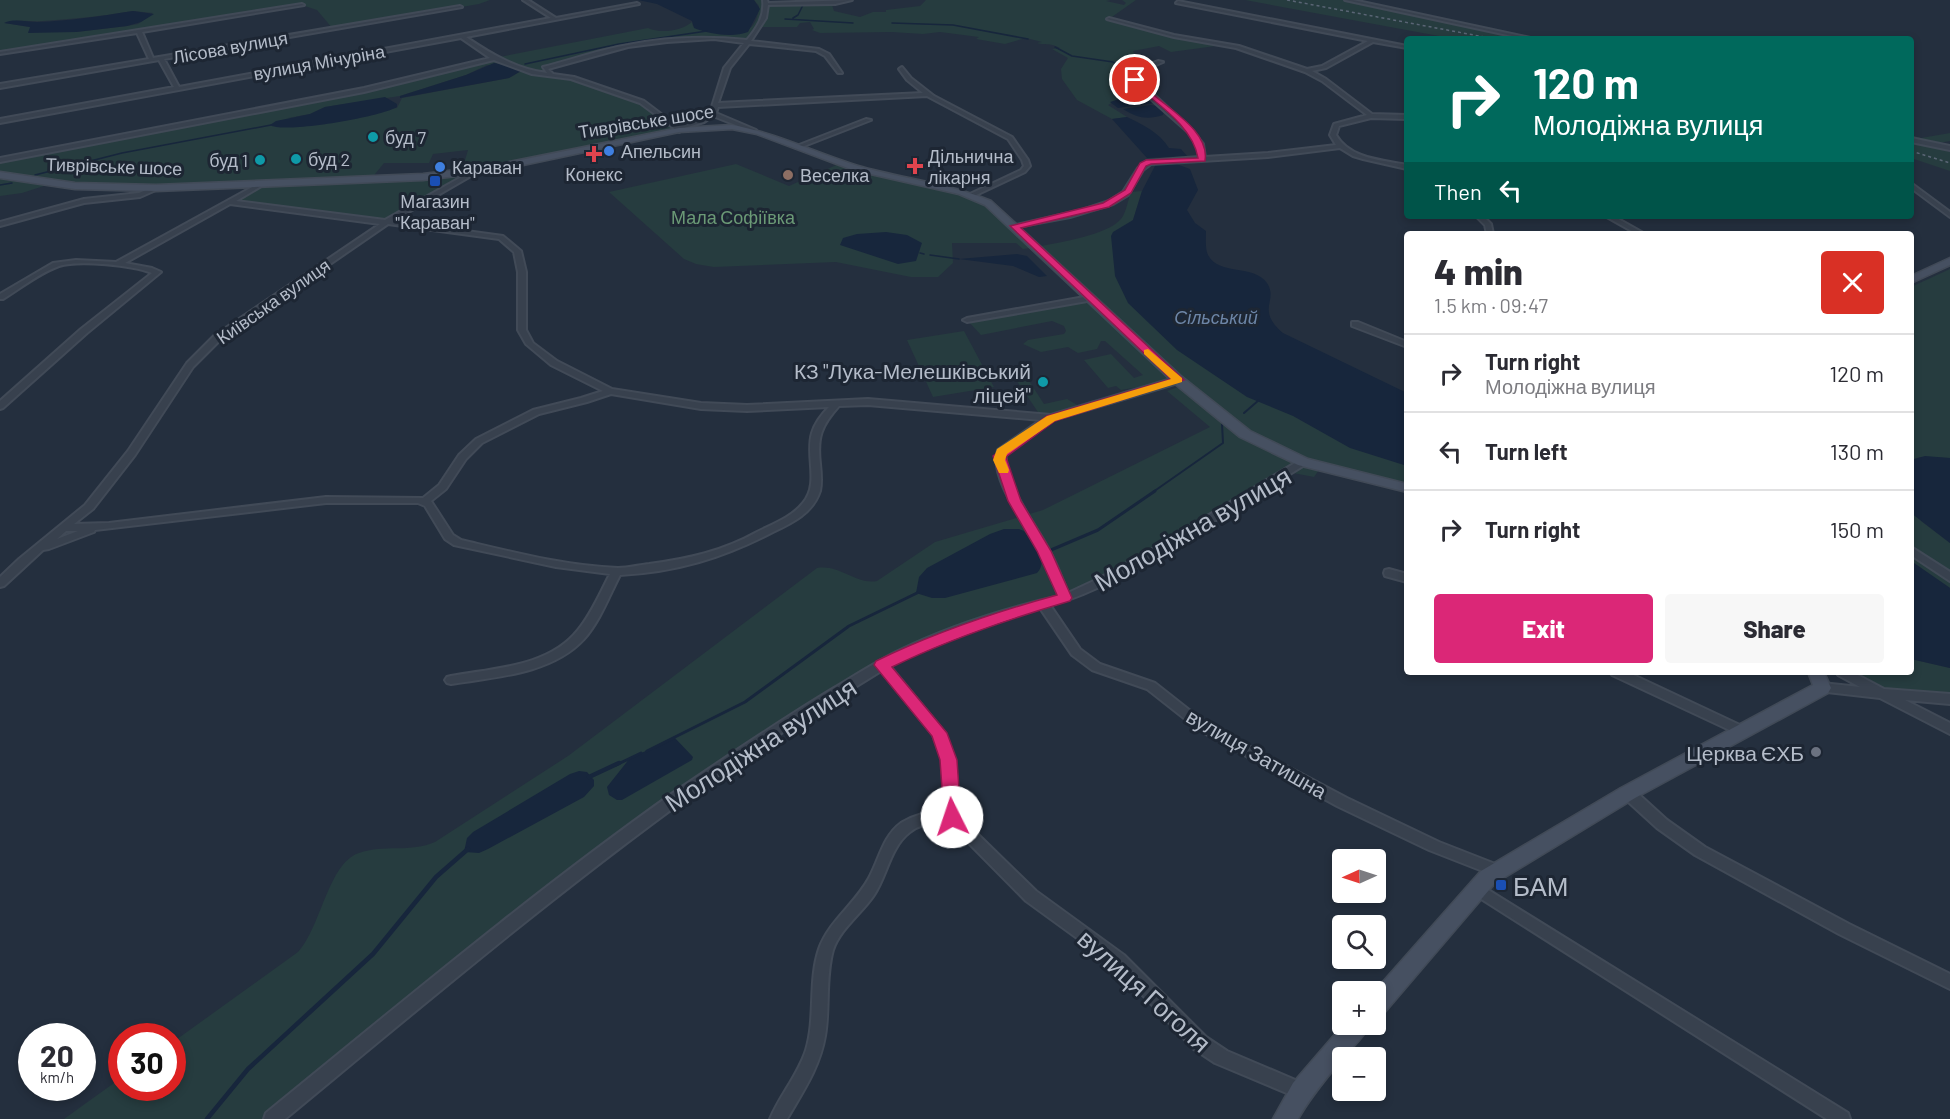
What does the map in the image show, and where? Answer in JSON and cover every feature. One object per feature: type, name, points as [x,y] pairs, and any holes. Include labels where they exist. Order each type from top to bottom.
[{"type":"main road","name":"Тиврівське шосе","points":[[0,175],[75,186],[156,188],[407,178],[474,172],[678,129],[721,127],[753,130],[856,168],[972,195],[997,210],[1179,380],[1245,434],[1304,462],[1404,487]]},
{"type":"main road","points":[[1914,279],[1950,261]]},
{"type":"main road","points":[[1386,994],[1477,889],[1498,871],[1628,792],[1740,730],[1819,680]]},
{"type":"main road","points":[[1287,1118],[1301,1091],[1349,1035]]},
{"type":"street","points":[[525,0],[555,19]]},
{"type":"street","points":[[462,36],[494,58],[534,73],[572,78],[647,104],[678,129],[702,121],[713,114],[727,68],[749,43],[766,12],[765,2],[835,3],[850,0]]},
{"type":"street","points":[[1347,0],[1519,36]]},
{"type":"street","points":[[1178,2],[1404,46]]},
{"type":"street","name":"Лісова вулиця","points":[[0,53],[302,4]]},
{"type":"street","name":"вулиця Мічуріна","points":[[0,121],[637,4]]},
{"type":"street","name":"Лісова вулиця","points":[[0,86],[460,7]]},
{"type":"street","points":[[1109,19],[1174,36],[1242,49],[1307,72],[1324,80],[1371,116]]},
{"type":"street","points":[[139,31],[152,61]]},
{"type":"street","points":[[551,75],[545,68],[628,46],[707,38],[821,51],[840,72]]},
{"type":"street","points":[[1307,72],[1324,67],[1373,40]]},
{"type":"street","points":[[0,160],[364,90],[494,58]]},
{"type":"street","points":[[161,59],[177,88]]},
{"type":"street","points":[[1160,62],[1140,70],[1135,80],[1190,131],[1200,144],[1203,160]]},
{"type":"street","points":[[902,69],[909,79],[927,94],[1010,138],[1025,160],[1027,166],[1023,171],[972,195]]},
{"type":"street","points":[[715,105],[927,94]]},
{"type":"street","points":[[713,114],[753,130]]},
{"type":"street","points":[[1339,146],[1333,135],[1336,125],[1371,116],[1404,117]]},
{"type":"street","points":[[797,147],[868,120]]},
{"type":"street","points":[[1914,141],[1950,148]]},
{"type":"street","points":[[1014,226],[1106,205],[1128,192],[1143,165],[1149,162],[1268,155],[1339,146],[1361,156],[1404,166]]},
{"type":"street","name":"Київська вулиця","points":[[0,583],[5,575],[89,507],[132,453],[190,365],[217,338],[387,222],[474,172]]},
{"type":"street","points":[[117,264],[260,185]]},
{"type":"street","points":[[1914,187],[1950,215]]},
{"type":"street","points":[[0,224],[84,201],[135,196],[156,188]]},
{"type":"street","points":[[229,202],[501,237],[517,251],[522,272],[522,330],[530,344],[554,363],[610,391],[701,406],[747,408],[882,402],[1051,418]]},
{"type":"street","points":[[1614,219],[1636,231]]},
{"type":"street","points":[[0,297],[57,264],[70,262],[117,264],[157,272],[84,331],[1,404]]},
{"type":"street","points":[[967,320],[1090,298]]},
{"type":"street","points":[[1355,324],[1404,344]]},
{"type":"street","points":[[1065,598],[1044,551],[1015,501],[999,460],[1002,452],[1051,418],[1179,380]]},
{"type":"street","points":[[65,528],[102,527],[318,500],[425,501],[443,487],[462,457],[479,441],[536,412],[589,399],[610,391]]},
{"type":"street","points":[[425,501],[431,506],[449,537],[458,543],[529,558],[617,572],[714,557],[747,543],[795,516],[806,506],[814,493],[816,480],[813,444],[816,429],[823,415],[837,403]]},
{"type":"street","name":"Молодіжна вулиця","points":[[272,1119],[615,842],[812,706],[882,665],[920,646],[1004,615],[1065,598],[1095,585],[1160,550],[1304,462]]},
{"type":"street","points":[[35,551],[102,527]]},
{"type":"street","points":[[1914,552],[1950,577]]},
{"type":"street","points":[[451,680],[532,663],[567,647],[583,632],[617,572]]},
{"type":"street","points":[[1389,573],[1404,577]]},
{"type":"street","name":"вулиця Затишна","points":[[1043,603],[1076,652],[1096,667],[1151,686],[1203,727],[1360,811],[1434,846],[1498,871]]},
{"type":"street","points":[[778,1119],[805,1071],[817,1040],[821,976],[827,948],[832,939],[873,884],[896,837],[918,820],[937,816],[952,817],[948,760],[939,733],[882,665]]},
{"type":"street","points":[[1622,675],[1740,730]]},
{"type":"street","points":[[1848,675],[1950,729]]},
{"type":"street","points":[[1819,680],[1879,691],[1950,699]]},
{"type":"street","points":[[1628,792],[1662,824],[1700,851],[1844,929],[1950,982]]},
{"type":"street","name":"вулиця Гоголя","points":[[952,817],[1031,896],[1119,960],[1200,1043],[1221,1057],[1301,1091]]},
{"type":"street","points":[[1477,889],[1842,1119]]},
{"type":"green space","points":[[0,0],[490,0],[479,4],[333,29],[317,10],[302,5],[0,53]],"holes":[[[133,11],[153,13],[138,24],[76,32],[28,32],[32,29],[30,27],[5,23]]]},
{"type":"green space","points":[[754,0],[765,0],[767,4],[829,3],[834,11],[860,17],[873,12],[920,6],[926,0],[1111,0],[1106,1],[1124,5],[1126,3],[1122,0],[1136,0],[1109,19],[1174,36],[1223,45],[1171,52],[1159,46],[1133,51],[1137,59],[1134,80],[1147,94],[1118,97],[1119,99],[1108,105],[1127,117],[1112,119],[1077,100],[1062,79],[1061,69],[1068,58],[1052,49],[1060,48],[1037,43],[1042,42],[1026,38],[1005,44],[976,39],[979,37],[940,32],[923,34],[820,33],[812,30],[814,29],[810,22],[800,23],[797,27],[758,27],[749,43],[723,40],[672,40],[620,49],[545,68],[551,75],[564,76],[647,104],[677,128],[503,163],[463,167],[468,150],[433,154],[429,163],[384,163],[371,179],[474,172],[387,222],[229,202],[259,186],[156,188],[50,184],[22,193],[0,196],[0,160],[365,91],[438,72],[430,70],[454,70],[494,58],[648,28],[671,31],[692,22],[693,26],[703,30],[735,34],[751,27],[757,18],[759,6]],"holes":[[[487,65],[521,71],[509,78],[402,98],[397,108],[288,118],[310,114],[325,107],[400,96],[466,75]]]},
{"type":"green space","points":[[1245,0],[1358,0],[1529,36],[1439,36]]},
{"type":"green space","points":[[1950,133],[1950,141],[1932,144],[1920,138],[1914,140],[1914,136],[1921,138]]},
{"type":"green space","points":[[1914,141],[1950,152],[1950,171],[1914,159]]},
{"type":"green space","name":"Мала Софіївка","points":[[841,163],[948,188],[988,203],[1037,247],[1023,249],[1016,243],[952,243],[953,263],[938,277],[911,277],[836,262],[714,267],[684,259],[609,192],[736,164],[789,186]]},
{"type":"green space","points":[[1142,191],[1133,220],[1127,229],[1404,456],[1404,487],[1321,467],[1314,477],[1288,472],[1095,585],[1028,607],[896,657],[665,806],[272,1119],[64,1119],[89,1101],[96,1101],[96,1096],[108,1087],[108,1101],[186,1101],[186,1033],[298,952],[313,928],[332,882],[348,859],[368,850],[417,847],[435,842],[568,756],[817,568],[833,569],[862,580],[877,581],[935,542],[1043,510],[1210,427],[1167,391],[1184,385],[1179,380],[1121,390],[1116,386],[1108,388],[1084,360],[1111,354],[1134,378],[1143,375],[1105,341],[1101,341],[1097,349],[1078,353],[1068,347],[1041,352],[1023,344],[1028,340],[1064,334],[1066,331],[1064,326],[1052,321],[981,335],[967,320],[1089,298],[1037,247],[1105,230],[1121,219],[1131,192]]},
{"type":"green space","points":[[1950,269],[1950,458],[1920,457],[1914,459],[1914,286]]},
{"type":"green space","points":[[964,331],[994,387],[933,397],[907,340]]},
{"type":"green space","points":[[1011,366],[1020,367],[1044,404],[1067,399],[1079,406],[1051,415],[1040,415],[1012,374]]},
{"type":"green space","points":[[1914,511],[1921,521],[1950,543],[1950,588],[1914,563]]},
{"type":"green space","points":[[1914,660],[1950,668],[1950,699],[1879,691],[1848,675],[1914,675]]},
{"type":"water","points":[[638,0],[754,0],[760,9],[748,32],[735,35],[721,34],[694,28],[692,21],[657,4]]},
{"type":"water","points":[[133,11],[154,14],[141,22],[127,26],[76,32],[28,33],[30,27],[4,23],[16,20],[61,21]]},
{"type":"water","points":[[494,63],[521,71],[509,78],[400,98],[400,96],[466,75]]},
{"type":"water","points":[[1148,96],[1154,103],[1118,108],[1110,102],[1119,99]]},
{"type":"water","points":[[385,97],[397,104],[397,107],[372,115],[312,126],[270,125],[276,121],[310,114],[325,107]]},
{"type":"water","points":[[1157,106],[1164,112],[1163,115],[1142,117],[1123,109]]},
{"type":"water","points":[[1127,117],[1156,133],[1169,148],[1181,149],[1187,156],[1147,158],[1112,119]]},
{"type":"water","name":"Сільський","points":[[1171,162],[1190,169],[1198,190],[1187,210],[1195,223],[1206,231],[1208,255],[1220,266],[1246,271],[1261,277],[1267,283],[1271,295],[1270,318],[1283,333],[1404,392],[1404,465],[1350,448],[1293,416],[1247,397],[1177,350],[1128,303],[1115,276],[1111,236],[1113,232],[1133,220],[1142,191],[1156,164]]},
{"type":"water","points":[[886,232],[907,235],[922,243],[916,261],[898,264],[840,245],[843,238],[857,234]]},
{"type":"water","points":[[1017,254],[1027,256],[1047,276],[1039,277],[1013,266],[959,259]]},
{"type":"water","points":[[1925,456],[1950,458],[1950,543],[1914,515],[1914,459]]},
{"type":"water","points":[[1004,529],[1024,531],[1041,557],[1041,568],[1037,573],[945,598],[932,598],[916,593],[919,577],[927,568],[990,534]]},
{"type":"water","points":[[1914,563],[1950,588],[1950,668],[1914,660]]},
{"type":"water","points":[[675,738],[693,757],[692,760],[622,800],[609,795],[607,787],[630,758]]},
{"type":"water","points":[[579,771],[587,772],[594,780],[594,786],[584,797],[488,849],[479,853],[464,852],[467,838],[473,832],[570,774]]},
{"type":"waterway","points":[[793,18],[798,15],[804,3]]},
{"type":"waterway","points":[[785,19],[853,23]]},
{"type":"waterway","points":[[892,23],[953,25],[1028,39]]},
{"type":"waterway","points":[[525,64],[619,44],[707,31]]},
{"type":"waterway","points":[[1055,47],[1072,56],[1113,62],[1125,71]]},
{"type":"waterway","points":[[1124,81],[1123,91],[1129,99]]},
{"type":"waterway","points":[[35,175],[122,153],[271,125]]},
{"type":"waterway","points":[[0,185],[12,183]]},
{"type":"waterway","points":[[920,253],[924,254]]},
{"type":"waterway","points":[[930,255],[959,259]]},
{"type":"waterway","points":[[1244,413],[1259,400]]},
{"type":"waterway","points":[[1153,492],[1223,443],[1222,424]]},
{"type":"waterway","points":[[1051,550],[1098,530],[1155,491]]},
{"type":"waterway","points":[[647,751],[745,702],[849,626],[917,593]]},
{"type":"waterway","points":[[616,765],[641,753]]},
{"type":"waterway","points":[[589,777],[619,763]]},
{"type":"waterway","points":[[207,1119],[248,1069],[373,954],[436,877],[468,849]]},
{"type":"railway","points":[[1287,0],[1479,36]]},
{"type":"railway","points":[[1914,152],[1950,163]]},
{"type":"slow traffic","points":[[1003,470],[999,460],[1002,452],[1051,418],[1179,380],[1148,352]]},
{"type":"place","name":"буд 7","points":[[373,137]]},
{"type":"place","name":"Апельсин","points":[[609,151]]},
{"type":"place","name":"Конекс","points":[[594,154]]},
{"type":"place","name":"буд 2","points":[[296,159]]},
{"type":"place","name":"буд 1","points":[[260,160]]},
{"type":"place","name":"Дільнична лікарня","points":[[915,166]]},
{"type":"place","name":"Караван","points":[[440,167]]},
{"type":"place","name":"Веселка","points":[[788,175]]},
{"type":"place","name":"Магазин \"Караван\"","points":[[435,181]]},
{"type":"place","name":"КЗ \"Лука-Мелешківський ліцей\"","points":[[1043,382]]},
{"type":"place","name":"Церква ЄХБ","points":[[1816,752]]},
{"type":"place","name":"БАМ","points":[[1501,885]]},
{"type":"route","points":[[952,817],[948,760],[939,733],[882,665],[920,646],[1004,615],[1065,598],[1044,551],[1015,501],[999,456],[1051,418],[1179,380],[1014,226],[1106,205],[1128,192],[1140,169],[1149,162],[1203,160],[1200,144],[1190,131],[1154,96],[1140,88],[1135,80]]}]
